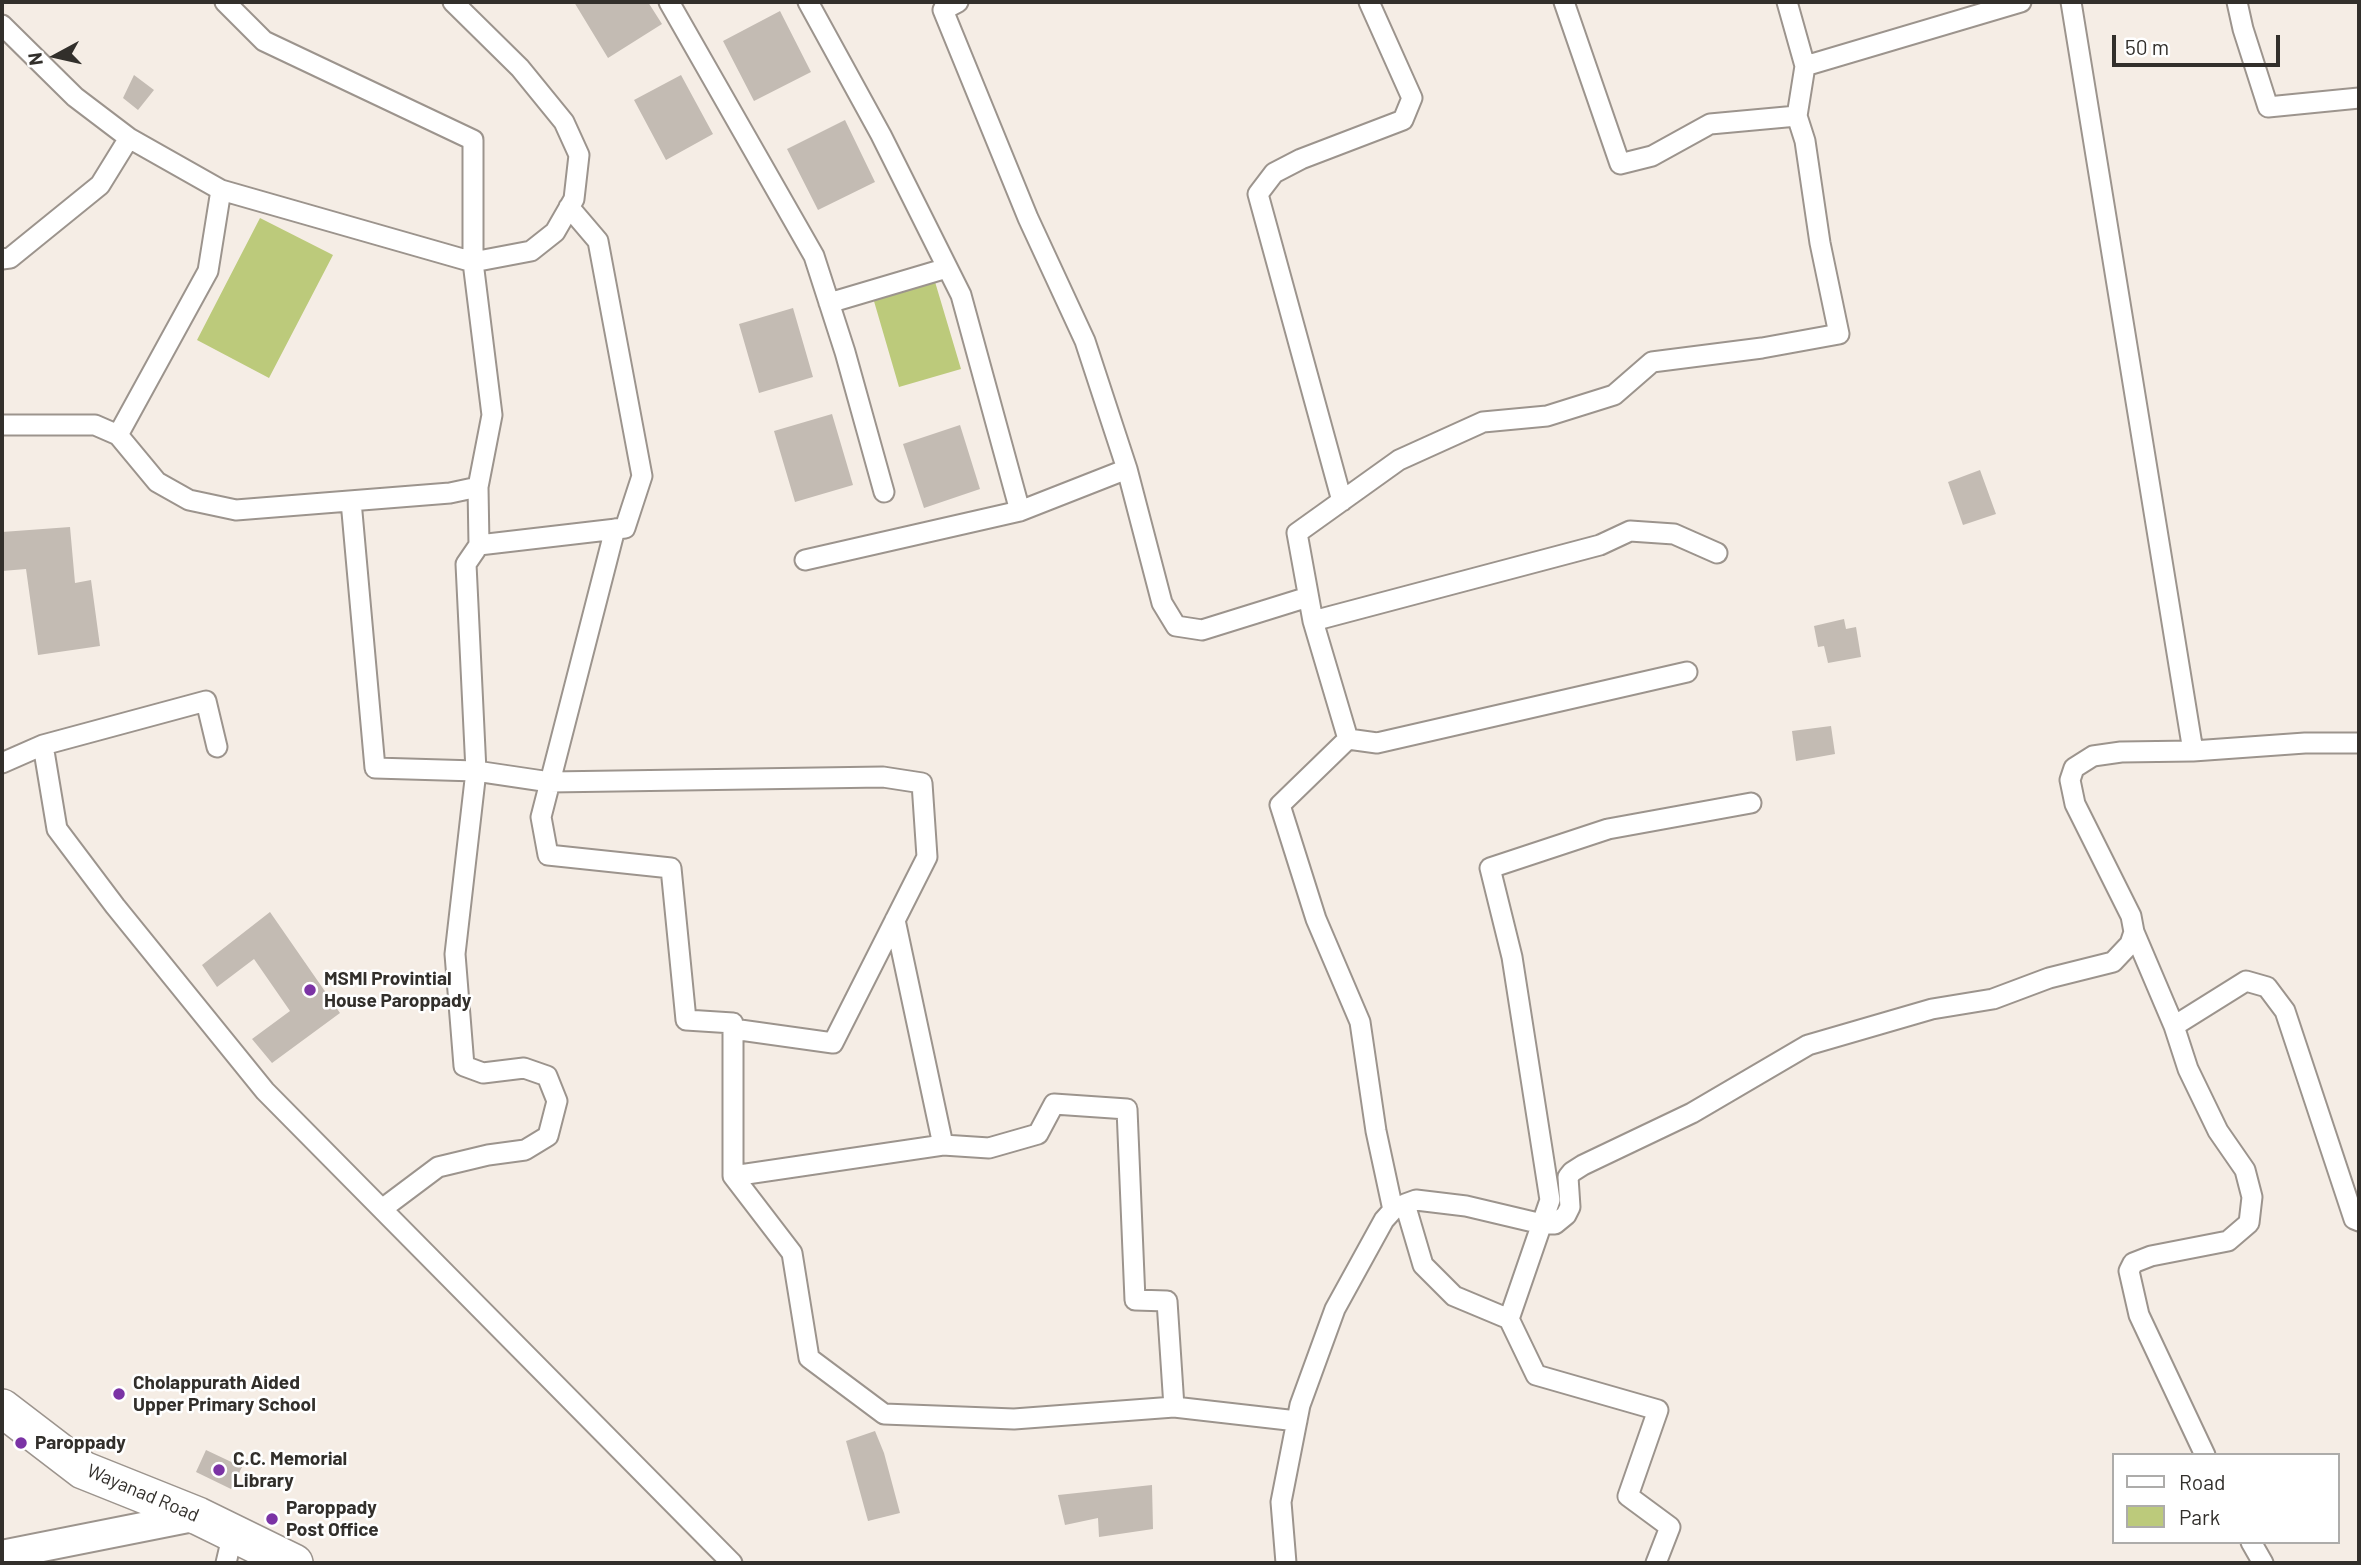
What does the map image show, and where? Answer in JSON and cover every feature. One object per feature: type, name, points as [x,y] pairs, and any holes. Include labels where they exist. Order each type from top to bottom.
[{"type":"highway","name":"Wayanad Road","points":[[2,1408],[83,1470],[198,1516],[230,1548],[295,1563]]},
{"type":"main road","points":[[2,1555],[198,1516]]},
{"type":"street","points":[[225,2],[264,41],[472,140],[473,262],[492,415],[478,487],[479,545],[466,564],[476,771],[456,954],[464,1066],[484,1073],[524,1068],[547,1076],[557,1101],[548,1136],[524,1150],[438,1167],[382,1209]]},
{"type":"street","points":[[2,25],[75,97],[129,138],[221,190],[473,262],[531,251],[555,232],[574,199],[579,155],[564,122],[520,68],[453,2]]},
{"type":"street","points":[[670,2],[814,256],[884,492]]},
{"type":"street","points":[[808,2],[881,135],[961,295],[1020,511]]},
{"type":"street","points":[[1342,500],[1258,194],[1274,173],[1301,159],[1403,120],[1412,98],[1369,2]]},
{"type":"street","points":[[1564,2],[1620,164],[1652,156],[1710,124],[1797,116]]},
{"type":"street","points":[[1348,739],[1313,621],[1297,533],[1399,460],[1483,422],[1547,416],[1614,395],[1652,362],[1762,348],[1839,334],[1820,243],[1805,141],[1797,116],[1805,66],[1787,2]]},
{"type":"street","points":[[1805,66],[2021,2]]},
{"type":"street","points":[[2071,2],[2193,751]]},
{"type":"street","points":[[2237,2],[2268,107],[2359,98]]},
{"type":"street","points":[[953,3],[943,10],[1028,218],[1085,341],[1127,469],[1162,603],[1176,626],[1202,630],[1308,597]]},
{"type":"street","points":[[2,259],[10,258],[100,185],[129,138]]},
{"type":"street","points":[[118,435],[208,271],[221,190]]},
{"type":"street","points":[[479,545],[625,528],[642,476],[598,241],[569,207]]},
{"type":"street","points":[[829,303],[947,268]]},
{"type":"street","points":[[2,425],[94,425],[118,435],[157,482],[189,500],[236,510],[450,493],[478,487]]},
{"type":"street","points":[[805,560],[1020,511],[1127,469]]},
{"type":"street","points":[[351,501],[376,768],[476,771],[550,782],[883,777],[922,783],[927,857],[833,1043],[733,1029]]},
{"type":"street","points":[[615,529],[541,817],[548,855],[671,868],[686,1020],[733,1023],[733,1176],[792,1252],[809,1358],[884,1414],[1014,1419],[1174,1407],[1297,1421]]},
{"type":"street","points":[[1313,621],[1600,545],[1630,531],[1674,534],[1717,553]]},
{"type":"street","points":[[1348,739],[1377,743],[1687,673]]},
{"type":"street","points":[[2,763],[43,745],[206,701],[217,747]]},
{"type":"street","points":[[1348,739],[1280,805],[1316,919],[1360,1022],[1376,1131],[1399,1207],[1423,1265],[1454,1296],[1509,1319],[1536,1375],[1658,1410],[1628,1496],[1670,1527],[1656,1563]]},
{"type":"street","points":[[2204,1453],[2139,1315],[2129,1271],[2133,1263],[2151,1256],[2228,1241],[2249,1223],[2252,1197],[2245,1170],[2218,1131],[2188,1069],[2174,1026],[2134,932],[2131,916],[2075,804],[2070,780],[2074,768],[2093,756],[2121,752],[2359,743]]},
{"type":"street","points":[[43,745],[57,829],[115,906],[265,1091],[732,1563]]},
{"type":"street","points":[[1509,1319],[1550,1200],[1511,957],[1490,868],[1608,829],[1751,803]]},
{"type":"street","points":[[895,920],[943,1145]]},
{"type":"street","points":[[1286,1563],[1281,1502],[1300,1405],[1335,1308],[1384,1220],[1399,1207],[1416,1200],[1466,1206],[1542,1224],[1555,1224],[1566,1216],[1570,1207],[1569,1177],[1572,1172],[1692,1113],[1808,1045],[1932,1009],[1993,999],[2049,978],[2113,962],[2130,944],[2134,932]]},
{"type":"street","points":[[2174,1026],[2246,981],[2267,987],[2285,1011],[2354,1219],[2359,1221]]},
{"type":"street","points":[[733,1176],[943,1145],[989,1148],[1038,1134],[1054,1104],[1127,1109],[1135,1300],[1167,1301],[1174,1407]]},
{"type":"street","points":[[2252,1544],[2263,1563]]},
{"type":"green space","points":[[260,218],[333,255],[269,378],[197,340]]},
{"type":"green space","points":[[930,265],[961,369],[899,387],[869,284]]},
{"type":"building","points":[[574,2],[648,2],[662,24],[608,58]]},
{"type":"building","points":[[780,11],[811,72],[754,101],[723,41]]},
{"type":"building","points":[[134,75],[154,90],[138,110],[123,98]]},
{"type":"building","points":[[681,75],[713,134],[666,160],[634,100]]},
{"type":"building","points":[[845,120],[875,182],[818,210],[787,149]]},
{"type":"building","points":[[793,308],[813,377],[759,393],[739,324]]},
{"type":"building","points":[[832,414],[853,485],[795,502],[774,431]]},
{"type":"building","points":[[960,425],[980,489],[924,508],[903,444]]},
{"type":"building","points":[[1980,470],[1996,514],[1963,525],[1948,482]]},
{"type":"building","points":[[70,527],[75,583],[91,580],[100,646],[38,655],[26,569],[2,571],[2,532]]},
{"type":"building","points":[[1844,619],[1846,629],[1856,627],[1861,657],[1828,663],[1824,646],[1818,647],[1814,626]]},
{"type":"building","points":[[1831,726],[1835,754],[1796,761],[1792,731]]},
{"type":"building","name":"MSMI Provintial House Paroppady","points":[[270,912],[340,1013],[272,1063],[252,1039],[290,1011],[254,959],[217,987],[202,965]]},
{"type":"building","points":[[875,1431],[884,1453],[900,1513],[868,1521],[846,1441]]},
{"type":"building","name":"C.C. Memorial Library","points":[[206,1450],[242,1467],[231,1489],[196,1472]]},
{"type":"building","points":[[1152,1485],[1153,1529],[1099,1537],[1098,1518],[1065,1525],[1058,1495]]},
{"type":"place","name":"MSMI Provintial House Paroppady","points":[[310,990]]},
{"type":"place","name":"Cholappurath Aided Upper Primary School","points":[[119,1394]]},
{"type":"place","name":"Paroppady","points":[[21,1443]]},
{"type":"place","name":"C.C. Memorial Library","points":[[219,1470]]},
{"type":"place","name":"Paroppady Post Office","points":[[272,1519]]}]
